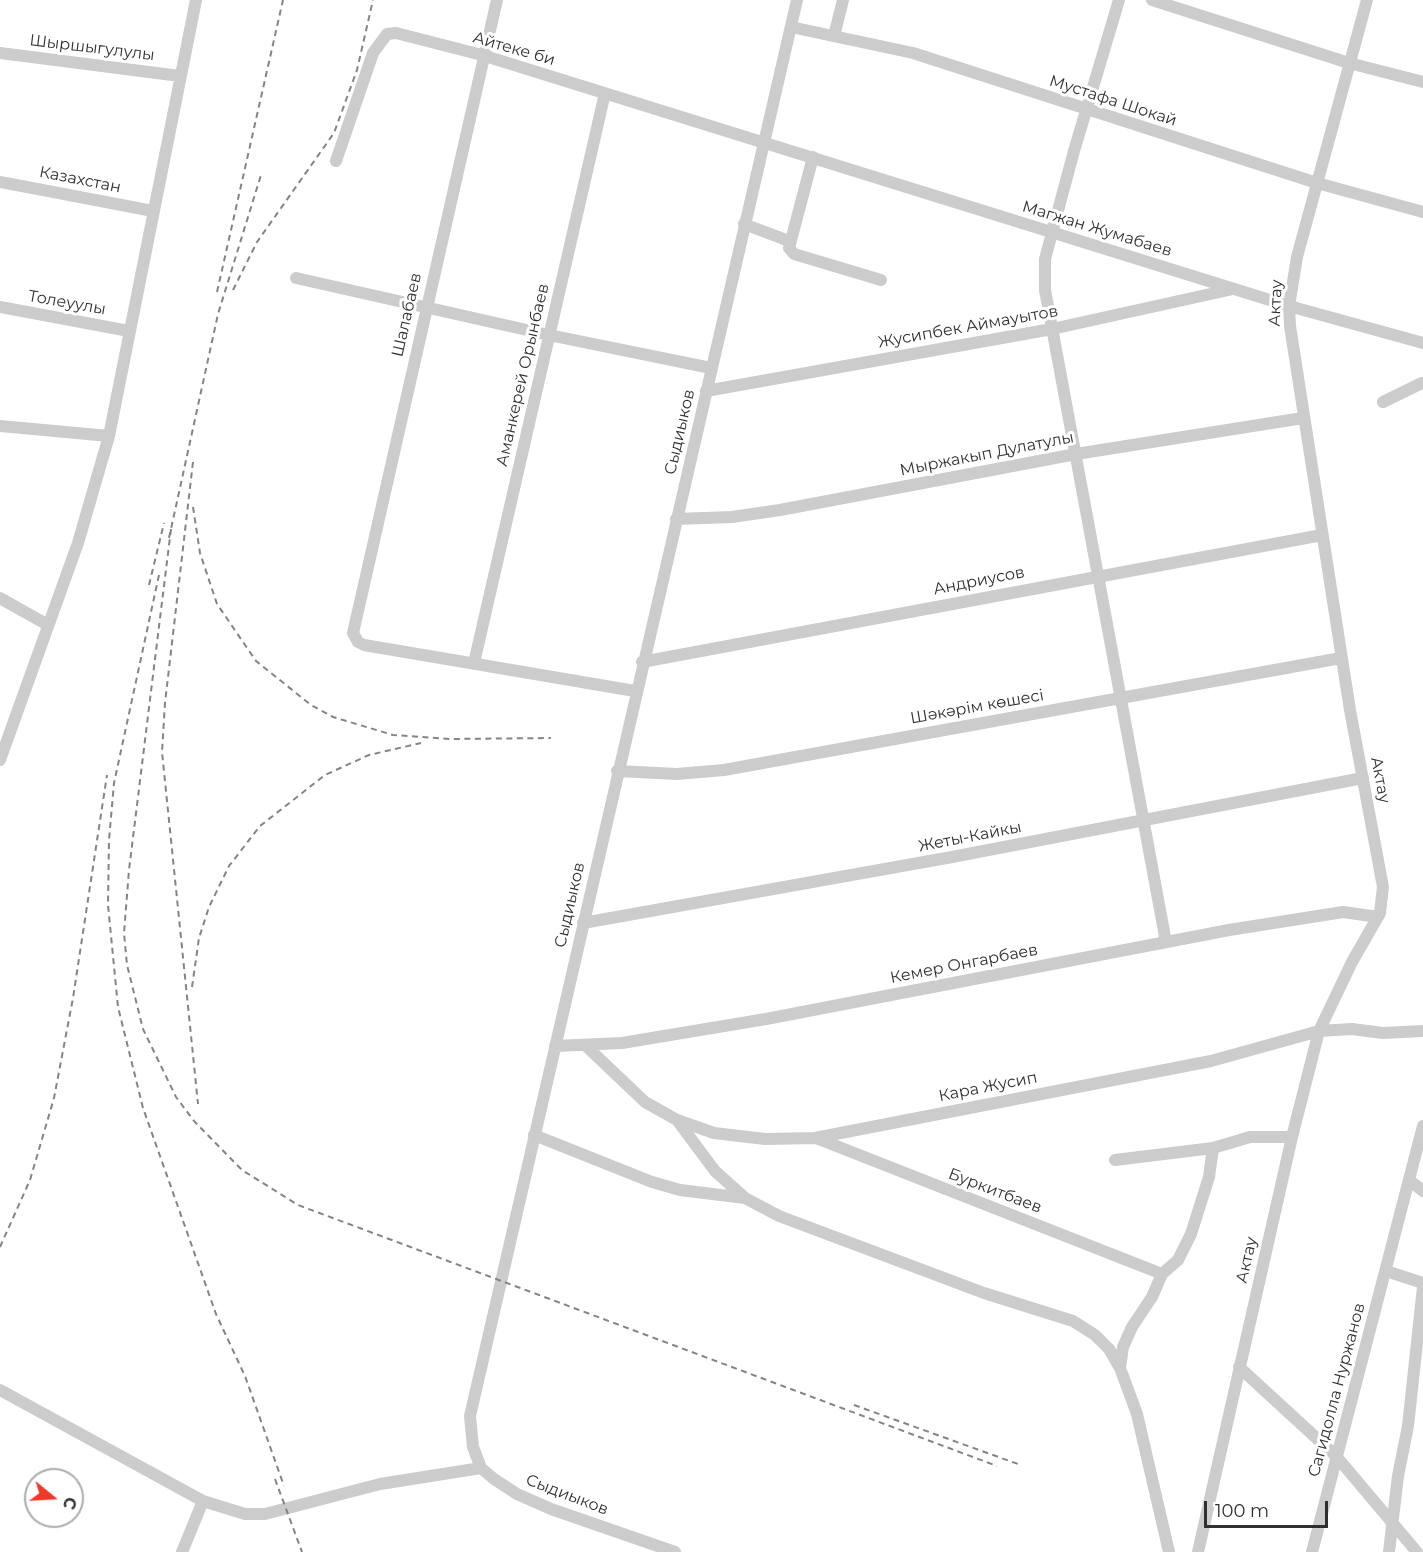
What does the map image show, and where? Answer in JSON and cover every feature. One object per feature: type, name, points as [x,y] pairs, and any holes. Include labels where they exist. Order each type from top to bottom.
[{"type":"street","points":[[0,760],[3,742],[78,543],[109,436],[196,0]]},
{"type":"street","name":"Шалабаев","points":[[474,663],[364,645],[356,638],[353,625],[482,55],[497,0]]},
{"type":"street","name":"Сыдиыков","points":[[675,1552],[551,1509],[516,1494],[481,1468],[473,1447],[470,1416],[762,141],[797,0]]},
{"type":"street","points":[[834,36],[843,0]]},
{"type":"street","points":[[1119,0],[1045,259],[1045,290],[1166,942]]},
{"type":"street","points":[[1152,0],[1349,63],[1423,82]]},
{"type":"street","name":"Актау","points":[[1198,1552],[1292,1137],[1319,1031],[1352,962],[1378,917],[1383,887],[1341,658],[1303,418],[1289,306],[1297,256],[1367,0]]},
{"type":"street","name":"Мустафа Шокай","points":[[791,27],[913,53],[1317,183],[1423,212]]},
{"type":"street","name":"Айтеке би","points":[[336,161],[373,53],[387,34],[396,33],[482,55],[762,141]]},
{"type":"street","name":"Шыршыгулулы","points":[[0,53],[180,76]]},
{"type":"street","name":"Аманкерей Орынбаев","points":[[474,663],[605,93]]},
{"type":"street","name":"Магжан Жумабаев","points":[[762,141],[1289,306],[1423,342]]},
{"type":"street","points":[[813,158],[789,241],[789,248],[795,254],[881,280]]},
{"type":"street","name":"Казахстан","points":[[0,182],[153,211]]},
{"type":"street","points":[[744,224],[789,241]]},
{"type":"street","points":[[296,278],[549,335],[711,368]]},
{"type":"street","name":"Жусипбек Аймауытов","points":[[706,391],[1052,329],[1235,289]]},
{"type":"street","name":"Толеуулы","points":[[0,307],[129,331]]},
{"type":"street","points":[[1383,402],[1423,381]]},
{"type":"street","name":"Мыржакып Дулатулы","points":[[676,519],[732,517],[780,510],[1076,454],[1303,418]]},
{"type":"street","points":[[0,426],[109,436]]},
{"type":"street","name":"Андриусов","points":[[642,662],[1098,575],[1322,535]]},
{"type":"street","points":[[0,598],[48,625]]},
{"type":"street","name":"Шәкәрім көшесі","points":[[617,771],[677,774],[724,770],[1341,658]]},
{"type":"street","points":[[474,663],[635,691]]},
{"type":"street","name":"Жеты-Кайкы","points":[[583,923],[674,909],[1363,778]]},
{"type":"street","name":"Кемер Онгарбаев","points":[[555,1046],[622,1043],[1166,942],[1343,912],[1378,917]]},
{"type":"street","name":"Кара Жусип","points":[[585,1045],[645,1102],[677,1120],[714,1133],[765,1139],[815,1138],[1210,1061],[1319,1031],[1352,1029],[1383,1033],[1423,1030]]},
{"type":"street","points":[[677,1120],[715,1171],[745,1198],[779,1216],[952,1281],[1072,1321],[1095,1335],[1109,1349],[1120,1368],[1137,1414],[1169,1552]]},
{"type":"street","name":"Сагидолла Нуржанов","points":[[1312,1552],[1423,1126]]},
{"type":"street","points":[[534,1135],[652,1182],[680,1190],[745,1198]]},
{"type":"street","points":[[1115,1160],[1213,1149],[1250,1137],[1292,1137]]},
{"type":"street","name":"Буркитбаев","points":[[815,1138],[1162,1274]]},
{"type":"street","points":[[1120,1368],[1123,1347],[1162,1274],[1178,1260],[1191,1234],[1209,1177],[1213,1149]]},
{"type":"street","points":[[1409,1180],[1423,1191]]},
{"type":"street","points":[[1386,1271],[1423,1285],[1408,1426],[1398,1476],[1389,1552]]},
{"type":"street","points":[[1239,1367],[1336,1456],[1417,1552]]},
{"type":"street","points":[[0,1390],[203,1501],[245,1514],[265,1514],[380,1484],[481,1468]]},
{"type":"street","points":[[182,1552],[203,1501]]},
{"type":"railway","points":[[217,292],[283,0]]},
{"type":"railway","points":[[233,290],[257,242],[334,133],[357,70],[373,0]]},
{"type":"railway","points":[[169,538],[218,314],[261,175]]},
{"type":"railway","points":[[193,462],[165,703],[162,752],[198,1104]]},
{"type":"railway","points":[[193,507],[200,553],[217,604],[256,661],[311,705],[333,717],[393,735],[451,739],[551,738]]},
{"type":"railway","points":[[149,585],[164,523]]},
{"type":"railway","points":[[171,529],[129,870],[124,933],[127,965],[143,1029],[176,1097],[194,1121],[242,1170],[298,1205],[997,1466]]},
{"type":"railway","points":[[159,575],[114,783],[109,840],[108,905],[118,1007],[143,1108],[216,1314],[245,1376],[284,1486]]},
{"type":"railway","points":[[192,987],[199,938],[209,907],[229,866],[260,826],[325,775],[369,755],[421,743]]},
{"type":"railway","points":[[0,1247],[30,1180],[54,1098],[73,998],[107,775]]},
{"type":"railway","points":[[854,1405],[1018,1464]]},
{"type":"railway","points":[[275,1479],[302,1552]]}]
